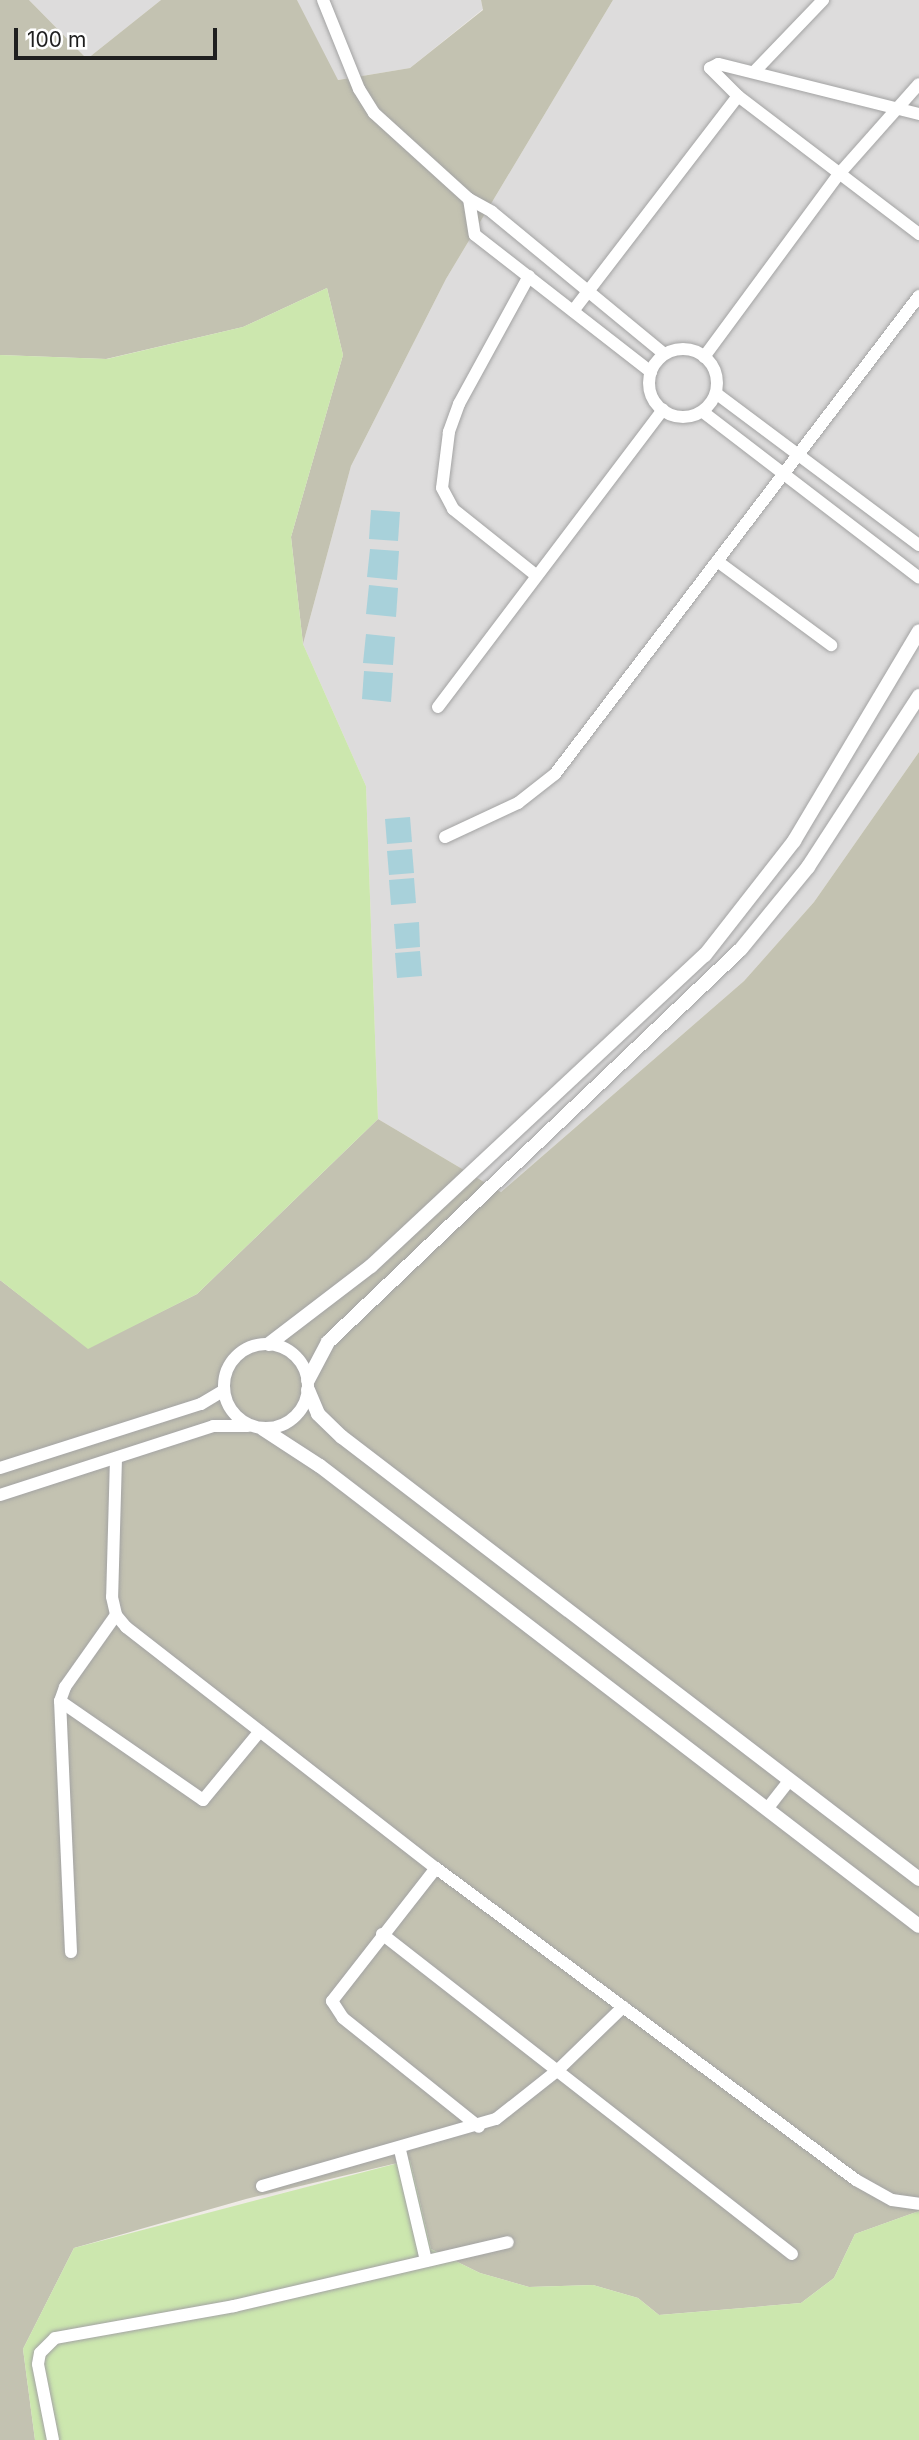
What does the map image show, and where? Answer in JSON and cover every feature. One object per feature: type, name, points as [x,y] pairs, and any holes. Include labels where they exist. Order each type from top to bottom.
[{"type":"street","points":[[323,0],[359,89],[374,113],[469,199],[492,212],[586,293],[664,354]]},
{"type":"street","points":[[754,72],[823,0]]},
{"type":"street","points":[[919,114],[718,64],[710,68],[738,96],[919,234]]},
{"type":"street","points":[[705,357],[839,174],[895,108],[919,85]]},
{"type":"street","points":[[573,311],[738,96]]},
{"type":"street","points":[[469,199],[475,235],[651,372]]},
{"type":"street","points":[[528,276],[459,404],[449,432],[442,488],[453,509],[537,576]]},
{"type":"street","points":[[445,837],[518,803],[555,775],[718,561],[796,453],[919,296]]},
{"type":"street","points":[[685,349],[705,357],[716,374],[717,394],[703,412],[682,418],[663,410],[650,393],[651,372],[664,354],[685,349]]},
{"type":"street","points":[[717,394],[919,545]]},
{"type":"street","points":[[438,707],[663,410]]},
{"type":"street","points":[[703,412],[919,578]]},
{"type":"street","points":[[718,561],[831,645]]},
{"type":"street","points":[[269,1344],[372,1266],[705,955],[794,841],[919,631]]},
{"type":"street","points":[[0,1495],[213,1426],[257,1427],[288,1422],[298,1414],[328,1342],[741,949],[808,867],[919,696]]},
{"type":"street","points":[[919,1879],[342,1437],[318,1414],[295,1355],[269,1344],[257,1344],[235,1356],[223,1378],[223,1391],[232,1412],[320,1465],[919,1926]]},
{"type":"street","points":[[0,1468],[201,1404],[223,1391]]},
{"type":"street","points":[[116,1458],[111,1597],[116,1615],[126,1627],[436,1868],[856,2180],[892,2200],[919,2204]]},
{"type":"street","points":[[71,1952],[60,1701],[116,1615]]},
{"type":"street","points":[[60,1701],[203,1800],[260,1731]]},
{"type":"street","points":[[767,1809],[790,1780]]},
{"type":"street","points":[[436,1868],[335,1993],[334,2009],[479,2127]]},
{"type":"street","points":[[382,1934],[792,2254]]},
{"type":"street","points":[[262,2186],[400,2150],[479,2127],[496,2119],[558,2070],[623,2007]]},
{"type":"street","points":[[400,2150],[426,2261]]},
{"type":"street","points":[[53,2440],[38,2364],[40,2353],[55,2339],[234,2306],[508,2242]]},
{"type":"shaded area","points":[[0,0],[29,0],[87,59],[161,0],[297,0],[338,80],[410,68],[483,10],[481,0],[613,0],[446,279],[351,466],[303,644],[291,537],[343,355],[327,288],[243,327],[106,359],[0,355]]},
{"type":"shaded area","points":[[29,0],[161,0],[87,59]]},
{"type":"shaded area","points":[[297,0],[481,0],[483,9],[410,68],[337,80]]},
{"type":"shaded area","points":[[613,0],[919,0],[919,752],[814,902],[744,981],[501,1192],[378,1119],[366,786],[303,644],[351,466],[446,279]]},
{"type":"shaded area","points":[[919,752],[919,2211],[855,2234],[834,2278],[801,2303],[659,2315],[638,2298],[593,2285],[529,2287],[480,2273],[431,2249],[410,2160],[246,2199],[74,2248],[23,2349],[35,2440],[0,2440],[0,1280],[88,1348],[197,1294],[378,1119],[501,1192],[744,981],[814,902]]},
{"type":"green space","points":[[327,288],[343,355],[291,537],[303,644],[366,786],[378,1119],[197,1294],[88,1349],[0,1280],[0,355],[107,359],[243,327]]},
{"type":"green space","points":[[410,2160],[431,2249],[480,2273],[529,2287],[593,2285],[638,2298],[659,2315],[801,2303],[834,2278],[855,2234],[919,2211],[919,2440],[35,2440],[23,2349],[74,2248]]},
{"type":"water","points":[[371,510],[400,512],[398,541],[369,539]]},
{"type":"water","points":[[370,549],[399,551],[397,580],[367,577]]},
{"type":"water","points":[[369,585],[398,588],[396,617],[366,614]]},
{"type":"water","points":[[366,634],[395,637],[393,665],[363,663]]},
{"type":"water","points":[[364,671],[393,673],[391,702],[362,699]]},
{"type":"water","points":[[410,817],[412,842],[387,844],[385,819]]},
{"type":"water","points":[[412,849],[414,873],[389,875],[387,851]]},
{"type":"water","points":[[414,878],[416,903],[391,905],[389,880]]},
{"type":"water","points":[[419,922],[420,947],[396,949],[394,924]]},
{"type":"water","points":[[420,951],[422,976],[397,978],[395,953]]}]
